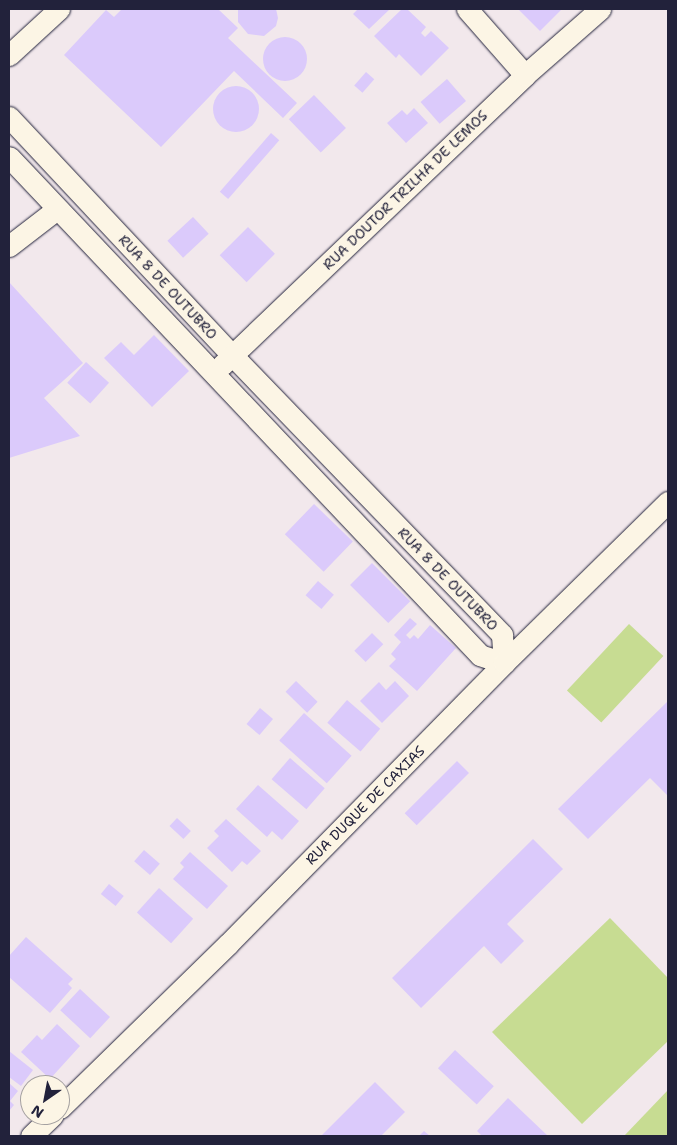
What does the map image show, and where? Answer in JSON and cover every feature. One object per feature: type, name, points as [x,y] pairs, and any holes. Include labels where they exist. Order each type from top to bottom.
[{"type":"street","points":[[9,56],[59,9]]},
{"type":"street","points":[[466,9],[525,75]]},
{"type":"street","name":"RUA DOUTOR TRILHA DE LEMOS","points":[[213,374],[525,75],[600,9]]},
{"type":"street","name":"RUA 8 DE OUTUBRO","points":[[9,118],[232,356],[502,635],[504,663],[480,655],[9,157]]},
{"type":"street","points":[[9,246],[58,209]]},
{"type":"street","name":"RUA DUQUE DE CAXIAS","points":[[70,1098],[228,944],[504,663],[668,502]]},
{"type":"street","points":[[31,1136],[43,1125]]},
{"type":"green space","points":[[629,624],[663,656],[601,723],[567,691]]},
{"type":"green space","points":[[610,918],[668,978],[668,1041],[582,1124],[492,1032]]},
{"type":"green space","points":[[668,1090],[668,1136],[624,1136]]},
{"type":"building","points":[[122,9],[218,9],[238,28],[228,38],[297,103],[283,118],[234,71],[161,147],[64,55],[106,10],[114,17]]},
{"type":"building","points":[[238,9],[276,9],[278,18],[276,26],[264,36],[248,34],[238,22]]},
{"type":"building","points":[[358,9],[390,9],[369,29],[353,14]]},
{"type":"building","points":[[402,9],[407,9],[426,27],[421,33],[425,37],[431,31],[449,48],[421,76],[399,54],[396,58],[374,36]]},
{"type":"building","points":[[518,9],[562,9],[540,31]]},
{"type":"building","points":[[281,37],[289,37],[301,43],[307,59],[301,75],[289,81],[281,81],[269,75],[263,63],[263,55],[269,43]]},
{"type":"building","points":[[366,72],[374,79],[362,93],[354,86]]},
{"type":"building","points":[[447,79],[466,101],[440,124],[421,102]]},
{"type":"building","points":[[236,86],[249,90],[255,96],[259,109],[255,122],[249,128],[236,132],[223,128],[217,122],[213,109],[217,96],[223,90]]},
{"type":"building","points":[[314,95],[346,128],[321,152],[289,119]]},
{"type":"building","points":[[414,108],[428,123],[406,143],[387,123],[402,110],[407,115]]},
{"type":"building","points":[[271,133],[279,140],[228,199],[220,192]]},
{"type":"building","points":[[193,217],[209,234],[183,258],[167,241]]},
{"type":"building","points":[[248,227],[275,254],[247,282],[220,255]]},
{"type":"building","points":[[9,282],[83,363],[44,398],[80,436],[9,458]]},
{"type":"building","points":[[154,335],[189,371],[152,407],[104,358],[121,342],[134,355]]},
{"type":"building","points":[[86,362],[109,383],[90,404],[67,383]]},
{"type":"building","points":[[314,504],[353,542],[324,572],[285,534]]},
{"type":"building","points":[[372,563],[410,601],[388,623],[350,585]]},
{"type":"building","points":[[318,581],[334,595],[321,609],[306,595]]},
{"type":"building","points":[[410,618],[417,624],[406,635],[410,639],[414,635],[418,639],[430,625],[456,648],[417,691],[389,666],[396,659],[391,654],[401,642],[394,635]]},
{"type":"building","points":[[372,633],[383,644],[366,662],[354,651]]},
{"type":"building","points":[[296,681],[318,702],[307,713],[286,692]]},
{"type":"building","points":[[395,681],[409,696],[382,723],[360,701],[379,682],[386,690]]},
{"type":"building","points":[[347,700],[380,729],[361,752],[327,723]]},
{"type":"building","points":[[668,701],[668,796],[650,778],[588,839],[558,809]]},
{"type":"building","points":[[260,708],[273,719],[260,735],[247,724]]},
{"type":"building","points":[[304,713],[352,756],[327,783],[279,740]]},
{"type":"building","points":[[290,758],[325,788],[306,809],[272,779]]},
{"type":"building","points":[[457,761],[469,773],[417,825],[405,813]]},
{"type":"building","points":[[258,785],[299,821],[282,840],[272,831],[267,837],[236,809]]},
{"type":"building","points":[[177,818],[191,831],[183,839],[169,826]]},
{"type":"building","points":[[226,819],[261,851],[247,865],[242,861],[232,872],[207,848],[219,836],[214,831]]},
{"type":"building","points":[[533,839],[563,869],[507,924],[524,941],[501,964],[484,946],[421,1008],[392,978]]},
{"type":"building","points":[[144,850],[160,864],[150,875],[134,861]]},
{"type":"building","points":[[190,852],[228,886],[207,909],[173,879],[184,867],[180,863]]},
{"type":"building","points":[[109,884],[124,896],[116,906],[101,894]]},
{"type":"building","points":[[159,888],[193,919],[171,943],[137,913]]},
{"type":"building","points":[[26,937],[73,979],[68,984],[72,988],[50,1013],[9,977],[9,956]]},
{"type":"building","points":[[80,989],[110,1017],[90,1038],[60,1010]]},
{"type":"building","points":[[57,1024],[80,1046],[54,1075],[46,1075],[21,1052],[37,1035],[42,1040]]},
{"type":"building","points":[[455,1050],[494,1086],[477,1104],[438,1068]]},
{"type":"building","points":[[9,1051],[33,1070],[29,1075],[20,1075],[20,1085],[9,1077]]},
{"type":"building","points":[[375,1082],[405,1112],[381,1136],[321,1136]]},
{"type":"building","points":[[9,1083],[18,1091],[10,1101],[14,1105],[9,1111]]},
{"type":"building","points":[[508,1098],[548,1136],[482,1136],[477,1131]]},
{"type":"building","points":[[424,1131],[430,1136],[419,1136]]}]
